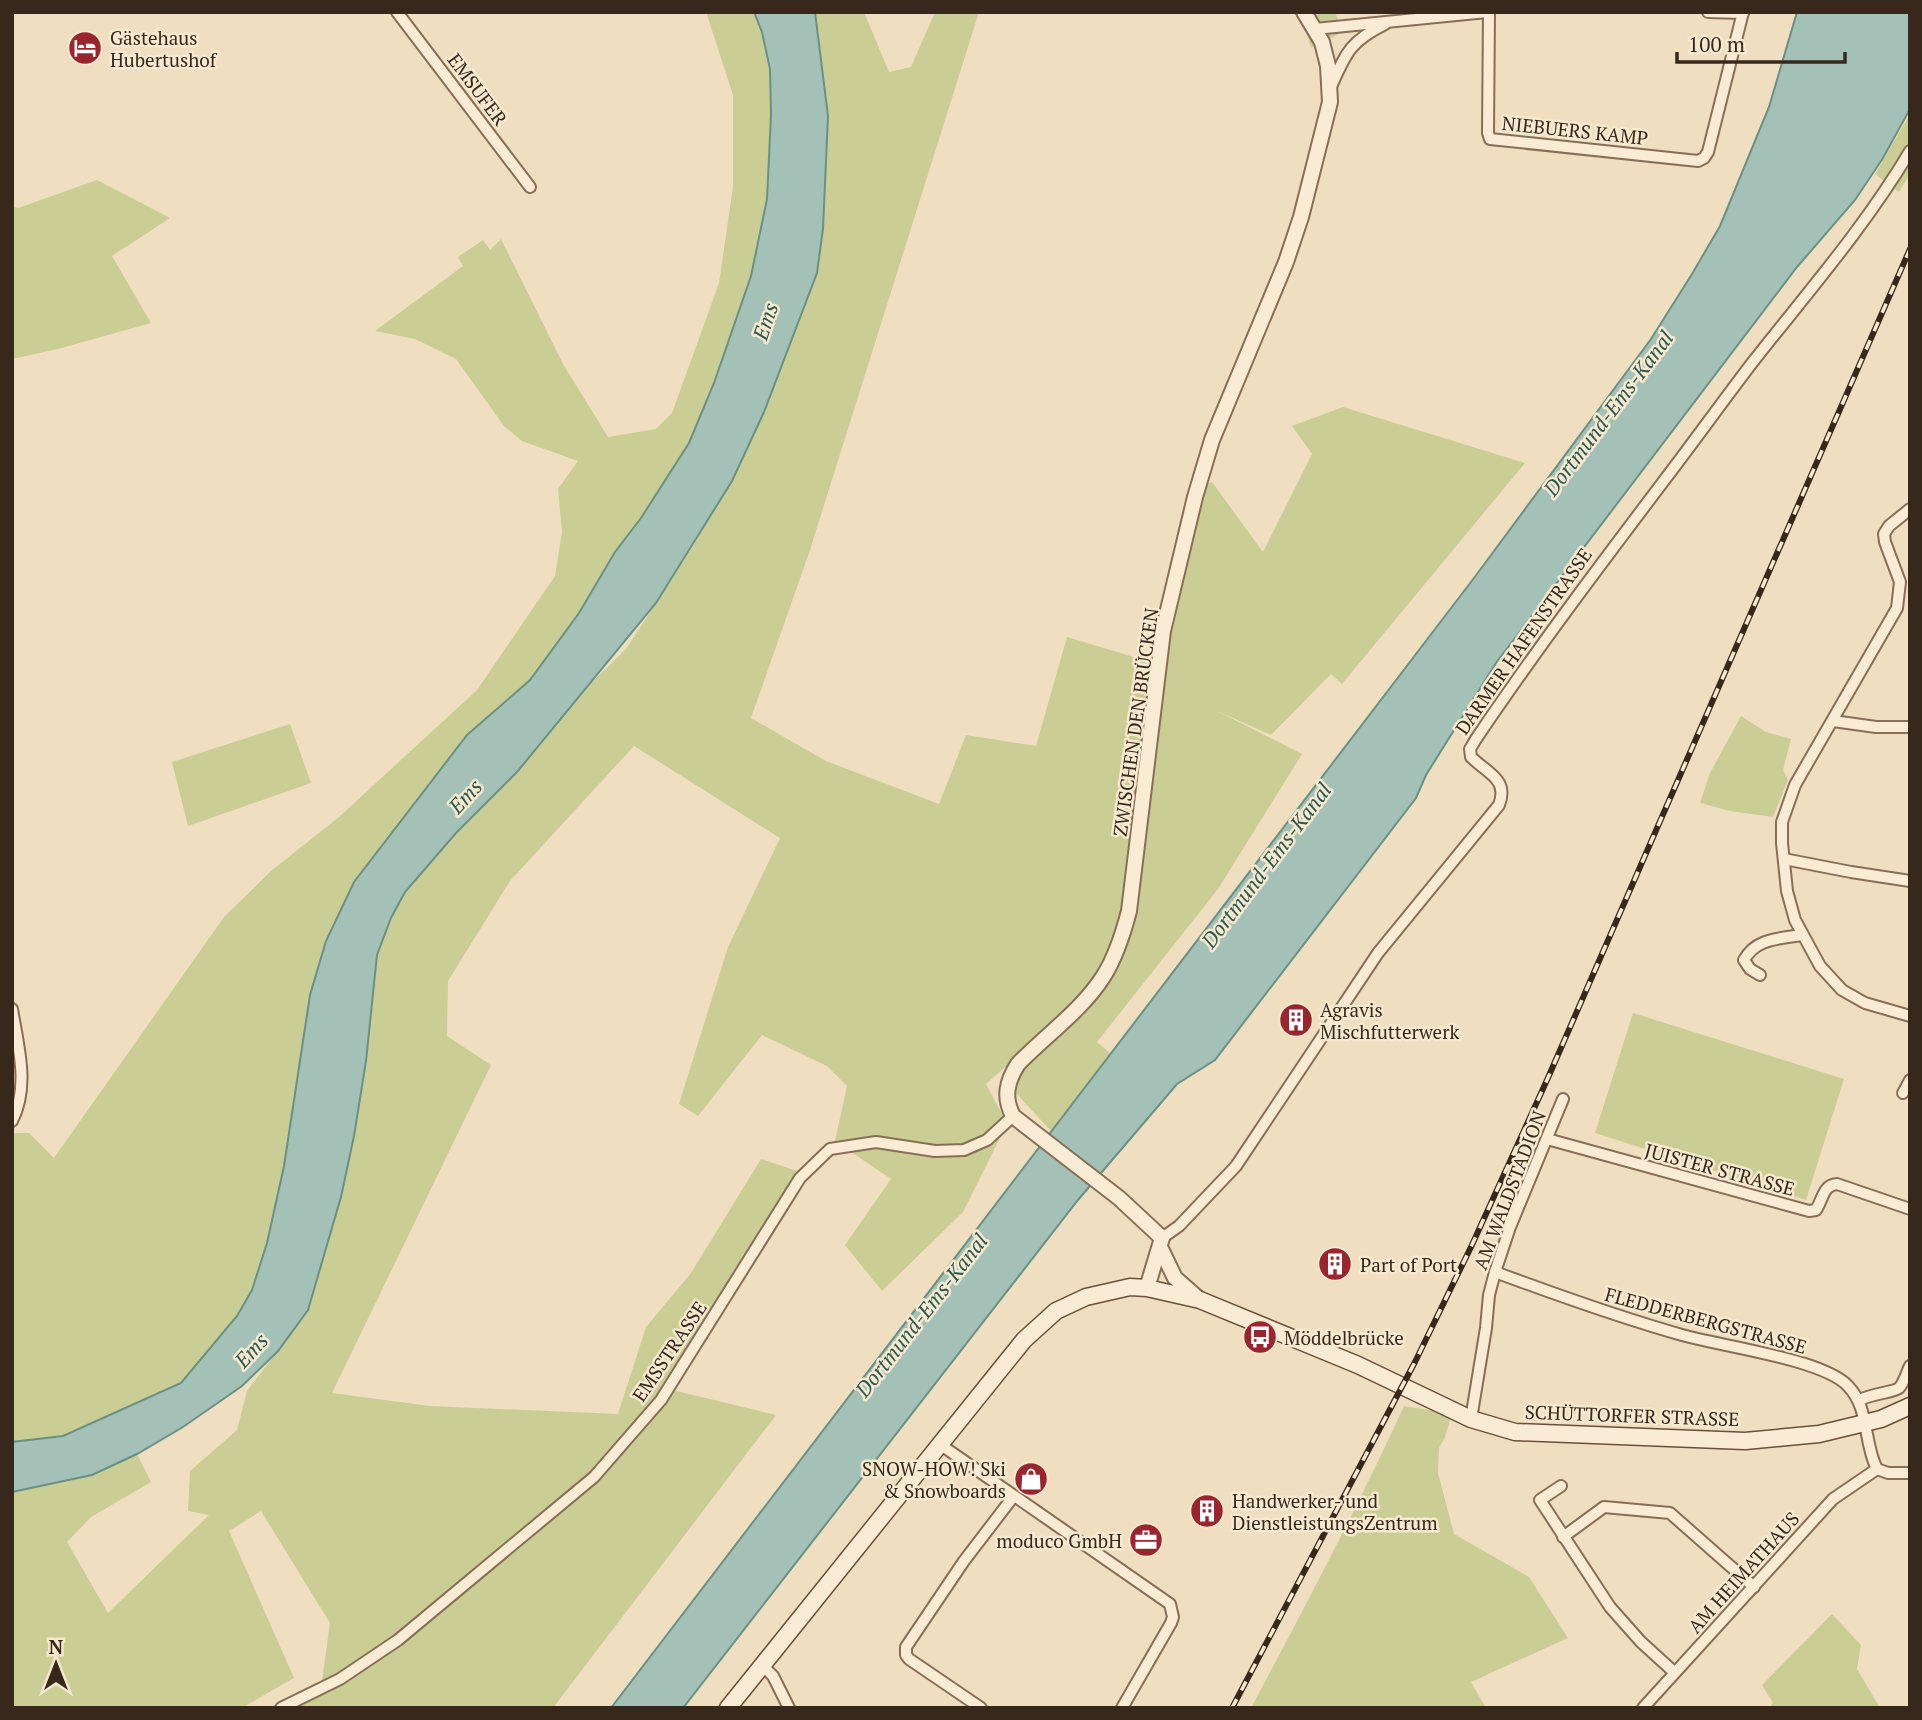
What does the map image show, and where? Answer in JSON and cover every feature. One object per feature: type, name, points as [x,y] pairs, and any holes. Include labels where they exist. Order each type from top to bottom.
[{"type":"main road","name":"SCHÜTTORFER STRASSE","points":[[728,1708],[1024,1340],[1056,1311],[1097,1294],[1130,1287],[1147,1287],[1199,1300],[1358,1365],[1471,1419],[1515,1432],[1745,1441],[1819,1434],[1865,1424],[1910,1406]]},
{"type":"street","name":"EMSUFER","points":[[397,12],[530,187]]},
{"type":"street","name":"ZWISCHEN DEN BRÜCKEN","points":[[1013,1116],[1007,1099],[1010,1076],[1018,1064],[1087,998],[1106,972],[1121,939],[1129,911],[1163,631],[1195,497],[1212,440],[1282,272],[1301,217],[1330,102],[1328,66],[1322,42],[1304,12]]},
{"type":"street","points":[[1315,29],[1488,12]]},
{"type":"street","name":"NIEBUERS KAMP","points":[[1488,12],[1490,139],[1698,161],[1708,152],[1743,13]]},
{"type":"street","points":[[1708,12],[1743,13]]},
{"type":"street","points":[[1330,89],[1348,50],[1363,36],[1394,20]]},
{"type":"street","name":"DARMER HAFENSTRASSE","points":[[1161,1242],[1236,1166],[1378,953],[1499,805],[1503,794],[1502,785],[1471,757],[1470,749],[1476,739],[1526,665],[1624,532],[1751,364],[1876,206],[1910,151]]},
{"type":"street","points":[[1910,509],[1889,526],[1884,534],[1900,582],[1897,608],[1795,785],[1782,822],[1787,891],[1801,935],[1820,966],[1842,990],[1865,1003],[1910,1016]]},
{"type":"street","points":[[1833,721],[1910,727]]},
{"type":"street","points":[[1784,859],[1910,881]]},
{"type":"street","points":[[1760,975],[1749,969],[1744,960],[1750,949],[1769,940],[1801,935]]},
{"type":"street","points":[[12,1009],[23,1074],[19,1108],[12,1121]]},
{"type":"street","points":[[1903,1093],[1910,1080]]},
{"type":"street","name":"AM WALDSTADION","points":[[1471,1419],[1495,1272],[1510,1227],[1563,1099]]},
{"type":"street","points":[[1013,1116],[1119,1198],[1161,1242],[1175,1278],[1199,1300]]},
{"type":"street","name":"EMSSTRASSE","points":[[281,1708],[340,1679],[398,1640],[594,1477],[661,1401],[800,1178],[830,1149],[876,1142],[935,1151],[964,1150],[987,1140],[1013,1116]]},
{"type":"street","name":"JUISTER STRASSE","points":[[1547,1139],[1809,1211],[1816,1210],[1825,1189],[1837,1184],[1910,1209]]},
{"type":"street","points":[[1147,1287],[1161,1242]]},
{"type":"street","name":"FLEDDERBERGSTRASSE","points":[[1495,1272],[1600,1311],[1813,1367],[1836,1376],[1860,1401]]},
{"type":"street","points":[[1910,1366],[1899,1388],[1869,1395],[1860,1401],[1871,1459],[1877,1469],[1888,1473],[1910,1473]]},
{"type":"street","points":[[941,1445],[1170,1604],[1173,1617],[1171,1623],[1122,1708]]},
{"type":"street","name":"AM HEIMATHAUS","points":[[1643,1708],[1833,1499],[1877,1469]]},
{"type":"street","points":[[1562,1486],[1540,1500],[1610,1607],[1641,1642],[1674,1672]]},
{"type":"street","points":[[981,1708],[909,1659],[906,1651],[964,1561],[1013,1497]]},
{"type":"street","points":[[1563,1537],[1604,1507],[1670,1513],[1754,1587]]},
{"type":"street","points":[[762,1665],[773,1676],[789,1708]]},
{"type":"green space","points":[[706,12],[754,12],[762,32],[770,69],[771,115],[767,199],[751,276],[714,383],[689,443],[641,518],[615,552],[579,613],[530,680],[467,735],[354,882],[310,995],[284,1166],[267,1243],[252,1290],[237,1316],[181,1383],[63,1436],[12,1442],[12,1138],[15,1133],[29,1133],[54,1158],[224,917],[271,871],[339,817],[477,690],[555,576],[562,532],[558,489],[578,461],[522,441],[504,426],[456,359],[415,339],[375,331],[463,266],[458,257],[483,240],[490,250],[501,239],[563,364],[608,437],[656,429],[672,413],[719,283],[733,187],[733,95]]},
{"type":"green space","points":[[815,12],[864,12],[889,72],[911,67],[935,12],[979,12],[809,553],[751,718],[826,761],[939,804],[966,735],[1036,746],[1067,637],[1147,661],[1163,673],[1204,485],[1212,482],[1263,552],[1312,454],[1292,426],[1343,407],[1525,463],[1342,684],[1331,674],[1271,735],[1217,711],[1302,754],[1218,889],[1097,1042],[1110,1053],[1051,1131],[1014,1091],[1023,1069],[1056,1022],[986,1084],[1007,1124],[963,1212],[882,1291],[845,1245],[891,1179],[835,1141],[847,1086],[827,1066],[762,1035],[698,1116],[679,1104],[728,947],[780,838],[634,746],[510,881],[448,981],[447,1036],[491,1065],[332,1393],[430,1406],[618,1414],[646,1327],[691,1273],[761,1159],[800,1172],[668,1389],[776,1415],[553,1708],[285,1708],[321,1688],[330,1623],[261,1511],[229,1531],[294,1678],[242,1708],[12,1708],[12,1492],[92,1475],[137,1454],[151,1482],[91,1517],[67,1542],[108,1613],[209,1515],[188,1511],[190,1471],[237,1430],[247,1391],[309,1309],[341,1197],[354,1136],[366,1061],[377,955],[391,918],[405,892],[456,833],[517,772],[588,686],[626,649],[732,481],[764,412],[817,273],[823,229],[828,116]]},
{"type":"green space","points":[[1292,12],[1335,12],[1343,32],[1311,48],[1304,23]]},
{"type":"green space","points":[[1910,114],[1910,174],[1899,192],[1875,174]]},
{"type":"green space","points":[[97,180],[170,218],[112,256],[151,323],[12,359],[12,206],[18,208]]},
{"type":"green space","points":[[1741,716],[1766,732],[1791,739],[1783,770],[1788,780],[1773,817],[1730,811],[1700,803],[1710,773]]},
{"type":"green space","points":[[290,724],[311,783],[188,826],[172,762]]},
{"type":"green space","points":[[1633,1013],[1844,1079],[1806,1200],[1595,1133]]},
{"type":"green space","points":[[1404,1406],[1452,1414],[1439,1448],[1438,1473],[1454,1534],[1529,1577],[1568,1638],[1471,1682],[1486,1708],[1251,1708],[1349,1520]]},
{"type":"green space","points":[[1832,1614],[1861,1645],[1857,1669],[1880,1708],[1769,1708],[1773,1703],[1762,1685]]},
{"type":"water","name":"Ems","points":[[754,12],[815,12],[828,116],[823,229],[817,273],[764,412],[732,481],[656,603],[517,772],[456,833],[405,892],[391,918],[377,955],[366,1061],[354,1136],[341,1197],[308,1310],[278,1351],[242,1386],[183,1427],[137,1454],[92,1475],[12,1492],[12,1442],[63,1436],[181,1383],[237,1316],[252,1290],[267,1243],[284,1166],[310,995],[326,941],[354,882],[467,735],[530,680],[579,613],[615,552],[641,518],[689,443],[714,383],[751,276],[767,199],[770,69],[762,32]]},
{"type":"water","name":"Dortmund-Ems-Kanal","points":[[1797,12],[1910,12],[1910,109],[1883,158],[1855,200],[1797,267],[1496,663],[1426,775],[1416,798],[1215,1060],[1177,1084],[1078,1200],[683,1708],[611,1708],[1474,578],[1651,339],[1720,226],[1769,107]]},
{"type":"railway","points":[[1232,1708],[1415,1362],[1471,1247],[1547,1080],[1910,249]]},
{"type":"place","name":"Gästehaus Hubertushof","points":[[85,48]]},
{"type":"place","name":"Agravis Mischfutterwerk","points":[[1296,1020]]},
{"type":"place","name":"Part of Port","points":[[1335,1264]]},
{"type":"place","name":"Möddelbrücke","points":[[1260,1337]]},
{"type":"place","name":"SNOW-HOW! Ski & Snowboards","points":[[1031,1479]]},
{"type":"place","name":"Handwerker- und DienstleistungsZentrum","points":[[1207,1511]]},
{"type":"place","name":"moduco GmbH","points":[[1146,1540]]}]
